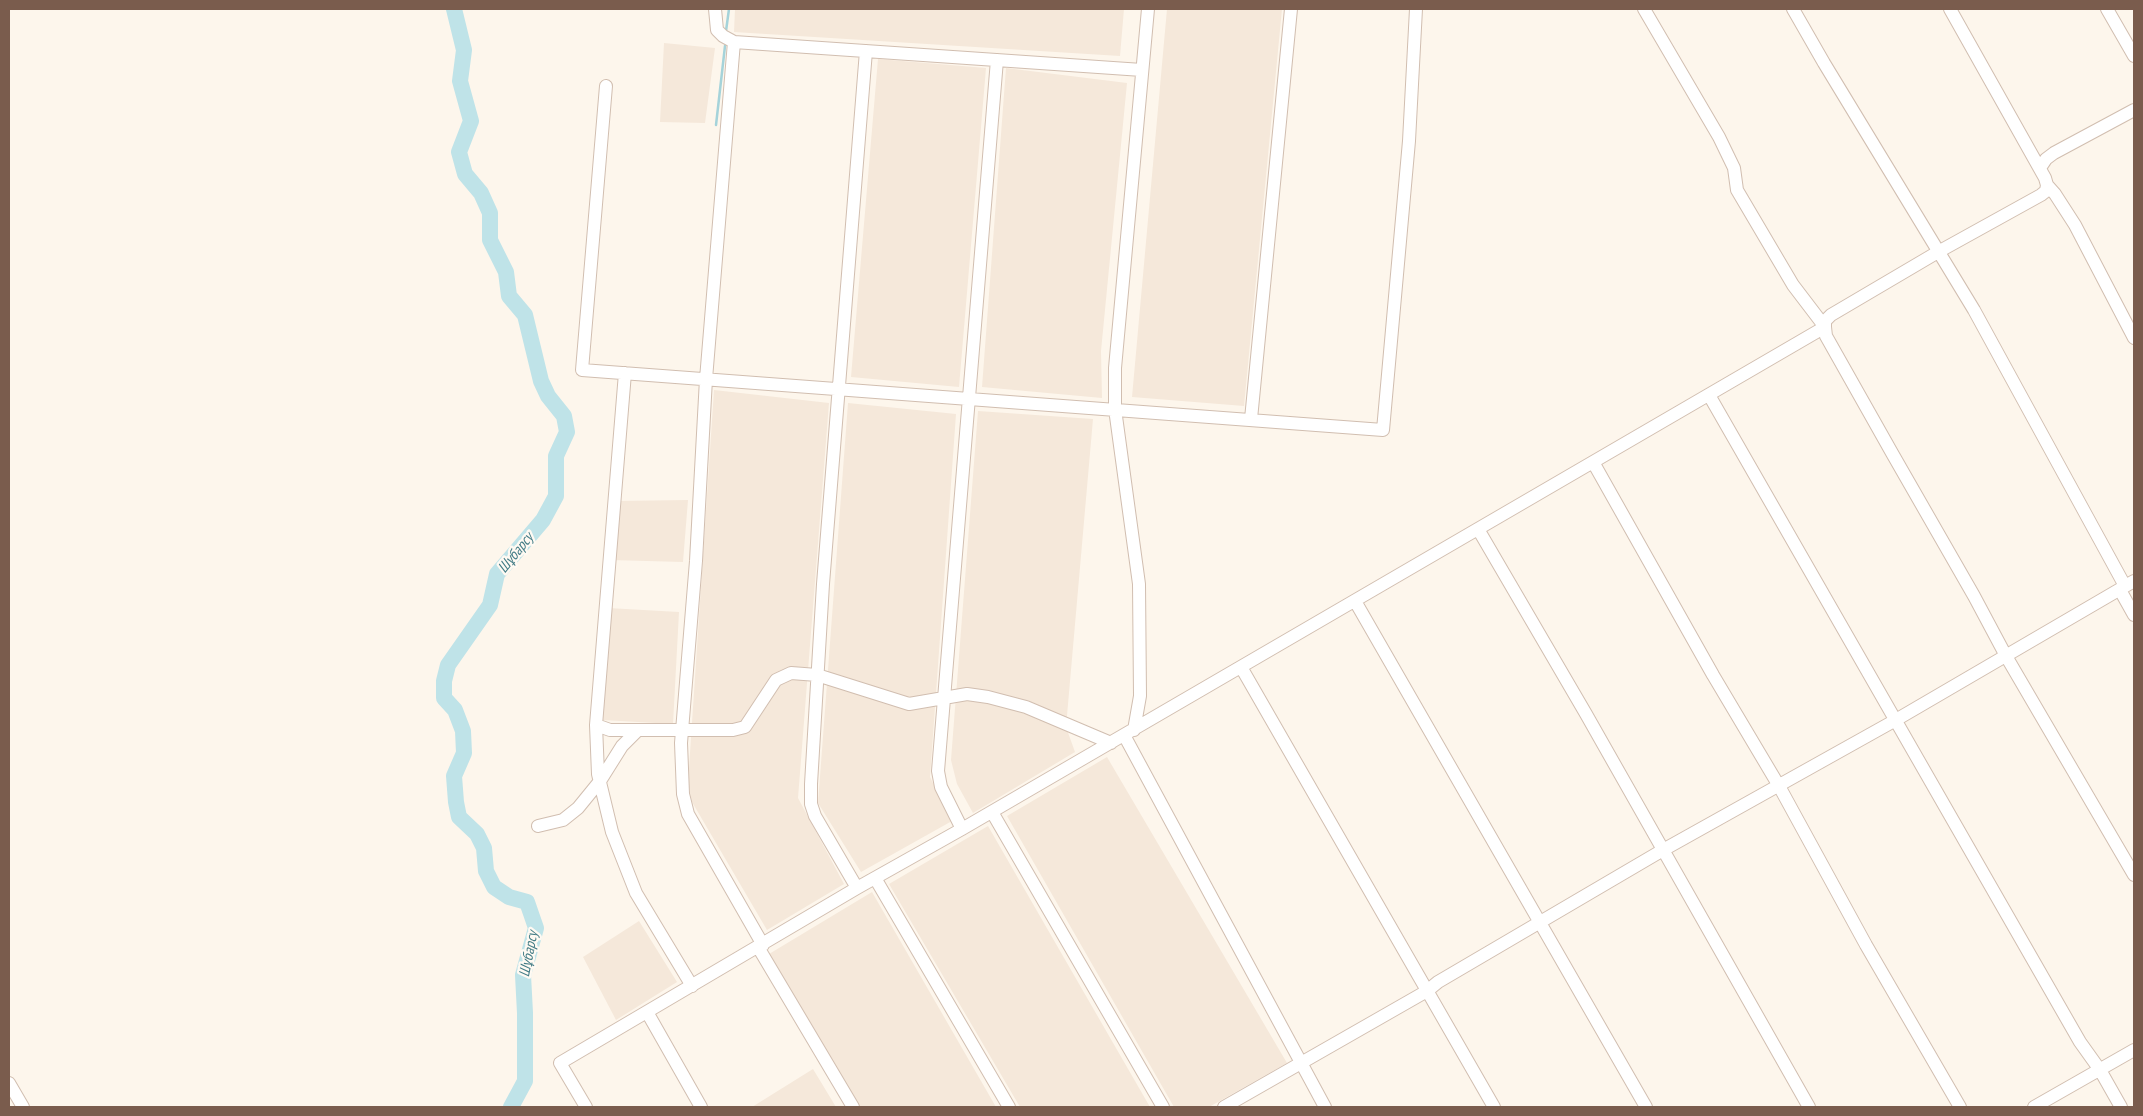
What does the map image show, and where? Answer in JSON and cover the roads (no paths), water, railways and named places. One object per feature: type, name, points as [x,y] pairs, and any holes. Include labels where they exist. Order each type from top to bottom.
[{"type":"street","points":[[715,9],[717,30],[734,42],[1142,70]]},
{"type":"street","points":[[1148,9],[1115,368],[1115,409],[1139,584],[1140,696],[1129,733],[1325,1107]]},
{"type":"street","points":[[1251,419],[1291,9]]},
{"type":"street","points":[[606,86],[582,370],[1383,430],[1408,150],[1416,9]]},
{"type":"street","points":[[1644,9],[1719,137],[1734,168],[1738,190],[1793,285],[1825,327]]},
{"type":"street","points":[[1793,9],[1824,64],[1974,310],[2126,586],[2134,615]]},
{"type":"street","points":[[1950,9],[2040,168],[2047,185],[2075,225],[2134,338]]},
{"type":"street","points":[[2107,9],[2134,56]]},
{"type":"street","points":[[734,42],[706,379],[696,561],[682,730],[683,794],[688,814],[760,946],[853,1107]]},
{"type":"street","points":[[857,888],[815,816],[811,804],[811,784],[817,676],[866,51]]},
{"type":"street","points":[[962,830],[941,787],[938,771],[997,60]]},
{"type":"street","points":[[2040,168],[2054,153],[2134,110]]},
{"type":"street","points":[[2047,185],[2046,191],[2041,195],[1938,252],[1831,315],[1825,321],[1826,336],[1974,596],[2006,656],[2134,875]]},
{"type":"street","points":[[586,1107],[560,1063],[857,888],[962,830],[1825,327]]},
{"type":"street","points":[[625,373],[596,725],[600,781],[612,832],[636,893],[692,986]]},
{"type":"street","points":[[1709,394],[1894,721],[2080,1042],[2100,1070],[2121,1107]]},
{"type":"street","points":[[1593,462],[1779,786],[1866,945],[1960,1107]]},
{"type":"street","points":[[1478,529],[1809,1107]]},
{"type":"street","points":[[1224,1107],[1427,991],[1438,982],[1663,850],[1894,721],[2126,586]]},
{"type":"street","points":[[1355,601],[1646,1107]]},
{"type":"street","points":[[1241,667],[1494,1107]]},
{"type":"street","points":[[596,725],[610,730],[733,730],[745,727],[776,680],[791,673],[817,676],[909,704],[967,694],[988,697],[1026,707],[1111,743]]},
{"type":"street","points":[[538,826],[563,820],[578,808],[600,781],[622,746],[638,730]]},
{"type":"street","points":[[992,812],[1162,1107]]},
{"type":"street","points":[[875,878],[1010,1107]]},
{"type":"street","points":[[647,1012],[701,1107]]},
{"type":"street","points":[[2034,1107],[2134,1050]]},
{"type":"street","points":[[9,1083],[23,1107]]},
{"type":"waterway","name":"Шұбарсу","points":[[454,9],[464,50],[460,81],[471,121],[459,152],[465,174],[481,193],[490,213],[490,240],[506,272],[509,296],[525,315],[541,381],[548,396],[564,416],[567,432],[556,456],[556,496],[543,520],[497,574],[490,605],[448,665],[444,681],[444,698],[455,710],[463,731],[464,753],[454,776],[459,817],[477,834],[484,848],[486,871],[494,887],[509,897],[527,902],[536,928],[523,975],[525,1081],[511,1107]]},
{"type":"waterway","points":[[726,31],[729,9]]},
{"type":"waterway","points":[[716,125],[725,46]]}]
